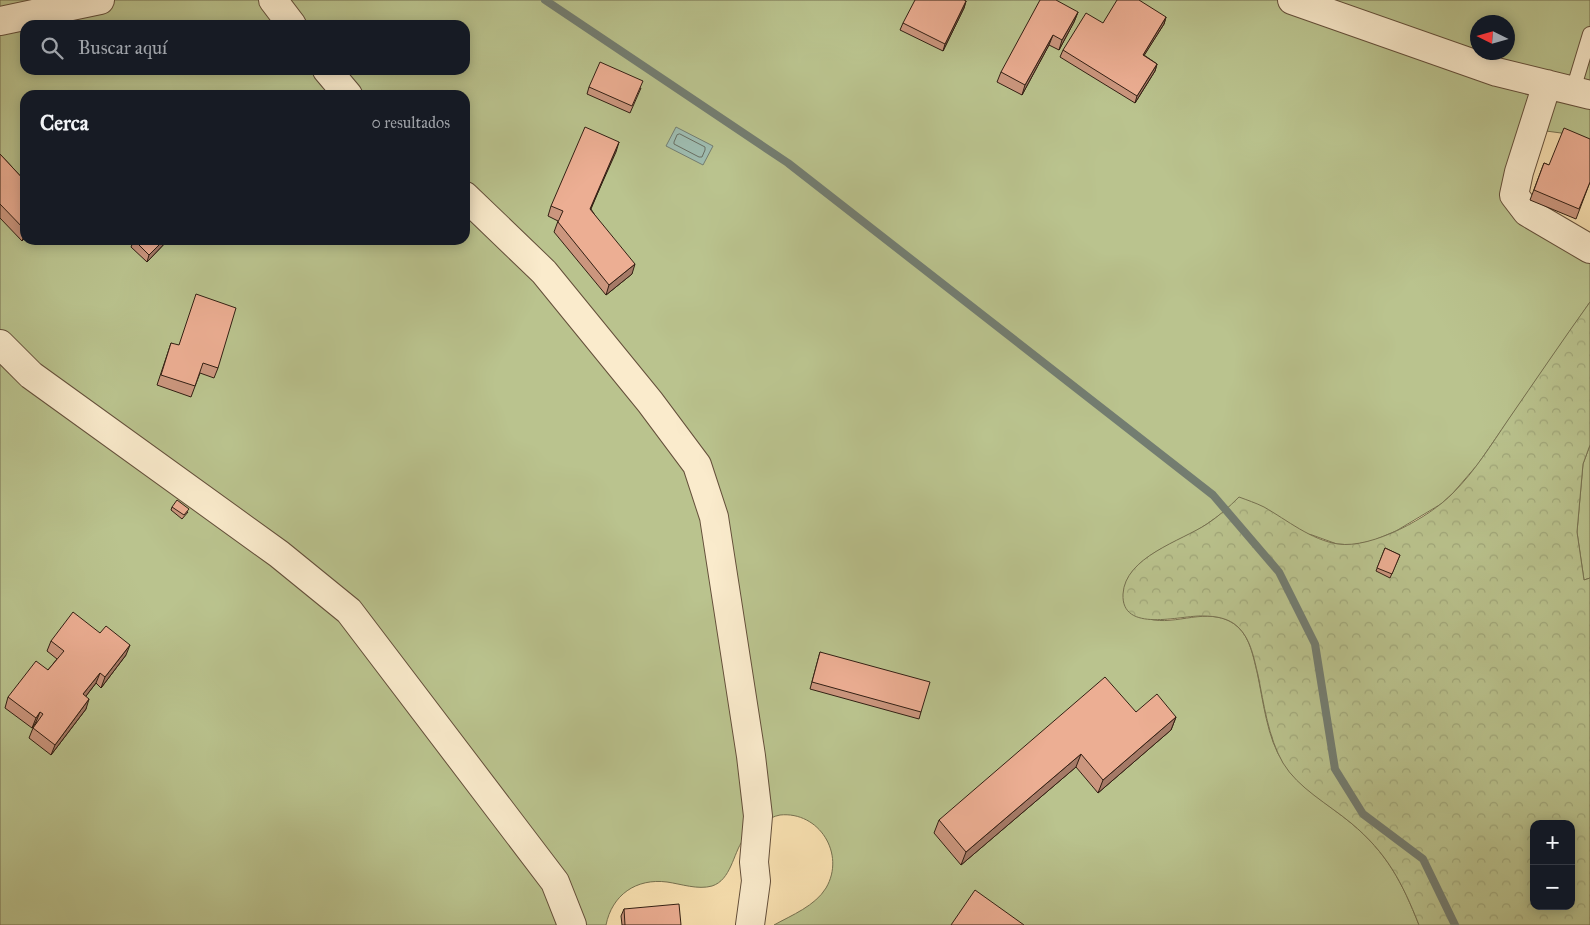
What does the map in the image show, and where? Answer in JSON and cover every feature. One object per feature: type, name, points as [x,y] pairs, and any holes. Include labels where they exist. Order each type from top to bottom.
[{"type":"street","points":[[0,22],[100,0]]},
{"type":"street","points":[[273,0],[288,20]]},
{"type":"street","points":[[1292,0],[1497,72],[1570,90],[1519,172],[1514,195],[1527,212],[1590,249]]},
{"type":"street","points":[[331,75],[344,90]]},
{"type":"street","points":[[470,201],[544,272],[644,394],[698,465],[714,517],[758,816],[754,862],[756,881],[750,925]]},
{"type":"street","points":[[0,344],[31,375],[279,554],[349,611],[555,882],[572,925]]},
{"type":"lane","points":[[1570,90],[1590,34]]},
{"type":"green space","points":[[0,0],[1590,0],[1590,144],[1561,133],[1546,131],[1521,192],[1590,251],[1590,302],[1478,464],[1441,504],[1396,531],[1372,541],[1352,545],[1337,544],[1312,535],[1221,514],[1199,529],[1145,559],[1128,578],[1124,589],[1124,603],[1142,616],[1150,619],[1165,621],[1208,616],[1218,617],[1228,621],[1242,631],[1248,642],[1257,672],[1269,731],[1283,762],[1306,788],[1364,834],[1384,857],[1400,882],[1419,925],[774,925],[816,900],[826,888],[833,862],[831,849],[817,827],[806,820],[794,816],[780,815],[765,821],[746,836],[728,872],[718,883],[712,886],[701,887],[656,881],[645,883],[627,891],[620,897],[609,914],[606,925],[0,925]]},
{"type":"green space","points":[[1590,302],[1590,445],[1583,464],[1577,532],[1584,580],[1590,578],[1590,925],[1419,925],[1400,882],[1384,857],[1364,834],[1305,788],[1283,763],[1270,731],[1251,650],[1246,637],[1238,627],[1230,621],[1217,617],[1193,616],[1154,620],[1142,618],[1132,614],[1125,606],[1123,594],[1126,581],[1133,570],[1156,552],[1207,524],[1239,497],[1264,507],[1309,534],[1328,542],[1352,544],[1367,542],[1400,529],[1430,512],[1443,502],[1468,476]]},
{"type":"green space","points":[[1590,445],[1590,578],[1584,580],[1577,532],[1583,464]]},
{"type":"water","points":[[676,127],[713,146],[703,165],[666,146]]},
{"type":"building","points":[[915,0],[966,1],[945,44],[903,23]]},
{"type":"building","points":[[1040,0],[1056,0],[1078,12],[1062,40],[1053,35],[1025,85],[1001,72]]},
{"type":"building","points":[[1117,0],[1139,0],[1166,17],[1143,55],[1157,64],[1137,96],[1063,50],[1086,13],[1103,23]]},
{"type":"building","points":[[600,62],[643,81],[632,106],[589,87]]},
{"type":"building","points":[[585,127],[619,142],[590,209],[635,264],[609,285],[558,222],[563,211],[551,206]]},
{"type":"building","points":[[1564,128],[1590,139],[1590,182],[1579,209],[1534,190],[1544,163],[1549,165]]},
{"type":"building","points":[[0,154],[20,176],[20,225],[0,204]]},
{"type":"building","points":[[139,245],[159,245],[149,255]]},
{"type":"building","points":[[196,294],[236,308],[218,368],[203,363],[195,386],[161,375],[171,343],[179,345]]},
{"type":"building","points":[[177,500],[189,509],[184,515],[172,507]]},
{"type":"building","points":[[1385,548],[1400,555],[1392,574],[1377,568]]},
{"type":"building","points":[[73,612],[100,633],[106,626],[130,645],[105,677],[100,673],[83,694],[89,699],[55,745],[33,728],[43,714],[40,712],[36,718],[8,697],[36,661],[48,670],[64,651],[51,641]]},
{"type":"building","points":[[820,652],[930,682],[921,712],[812,682]]},
{"type":"building","points":[[1105,677],[1136,712],[1157,694],[1176,717],[1103,780],[1081,754],[966,852],[939,820]]},
{"type":"building","points":[[975,890],[1024,925],[951,925]]},
{"type":"building","points":[[679,904],[681,925],[625,925],[624,909]]},
{"type":"waterway","points":[[545,0],[788,163],[1213,495],[1279,572],[1315,644],[1335,769],[1363,814],[1423,859],[1455,925]]}]
